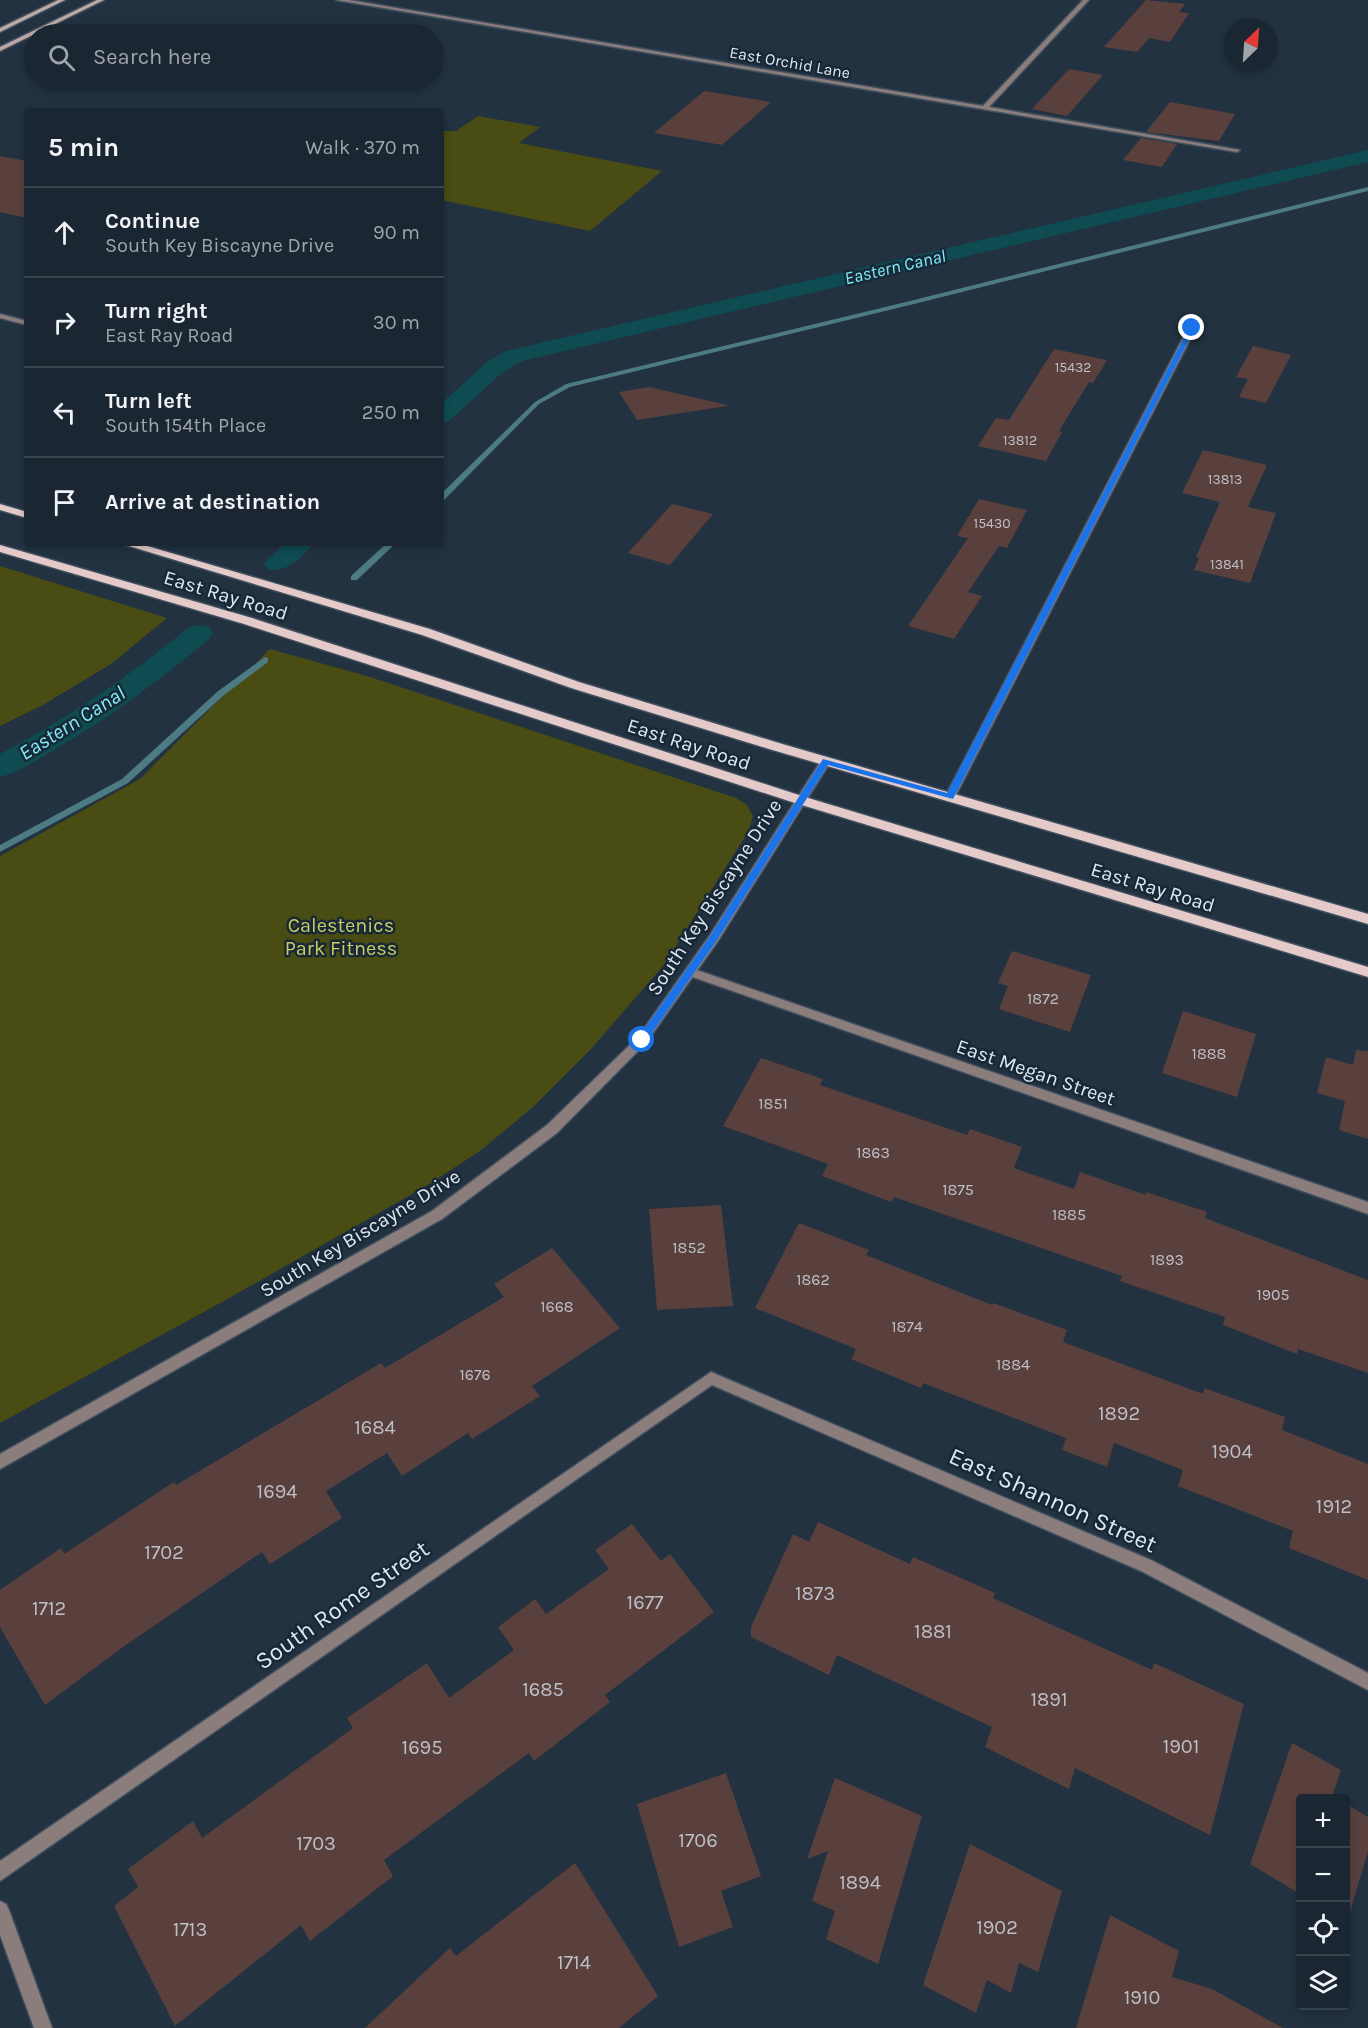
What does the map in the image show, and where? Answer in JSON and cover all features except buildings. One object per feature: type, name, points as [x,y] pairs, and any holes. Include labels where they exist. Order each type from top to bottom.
[{"type":"main road","points":[[0,30],[62,0]]},
{"type":"main road","points":[[51,24],[100,0]]},
{"type":"main road","points":[[0,49],[24,37]]},
{"type":"main road","points":[[0,507],[24,514]]},
{"type":"main road","name":"East Ray Road","points":[[135,546],[426,632],[575,685],[826,761],[1368,919]]},
{"type":"main road","name":"East Ray Road","points":[[0,548],[248,621],[800,800],[1368,972]]},
{"type":"main road","points":[[1341,964],[1368,961]]},
{"type":"street","name":"East Orchid Lane","points":[[339,0],[1237,150]]},
{"type":"street","points":[[984,108],[1086,0]]},
{"type":"street","points":[[0,316],[24,322]]},
{"type":"street","points":[[950,797],[1192,328]]},
{"type":"street","name":"South Key Biscayne Drive","points":[[0,1462],[437,1215],[490,1178],[552,1129],[642,1040],[691,972],[826,761]]},
{"type":"street","name":"East Megan Street","points":[[691,972],[1368,1208]]},
{"type":"street","name":"East Shannon Street","points":[[711,1378],[1147,1566],[1368,1682]]},
{"type":"street","name":"South Rome Street","points":[[0,1872],[711,1378]]},
{"type":"street","points":[[0,1910],[43,2028]]},
{"type":"green space","points":[[478,116],[540,127],[519,143],[662,171],[590,231],[444,201],[444,131],[456,131]]},
{"type":"green space","points":[[0,566],[167,618],[111,664],[43,705],[0,726]]},
{"type":"green space","name":"Calestenics Park Fitness","points":[[270,649],[367,676],[736,798],[746,804],[753,816],[748,832],[663,966],[591,1049],[533,1107],[480,1151],[426,1186],[224,1301],[0,1423],[0,856],[140,779]]},
{"type":"waterway","name":"Eastern Canal","points":[[444,413],[495,367],[514,356],[1368,156]]},
{"type":"waterway","points":[[444,495],[537,403],[568,385],[1368,189]]},
{"type":"waterway","name":"Eastern Canal","points":[[277,563],[297,546]]},
{"type":"waterway","points":[[354,578],[389,546]]},
{"type":"waterway","name":"Eastern Canal","points":[[0,767],[104,706],[199,633]]},
{"type":"waterway","points":[[0,849],[125,781],[220,694],[265,660]]},
{"type":"route","points":[[642,1040],[714,938],[826,761],[950,797],[1192,328]]}]
